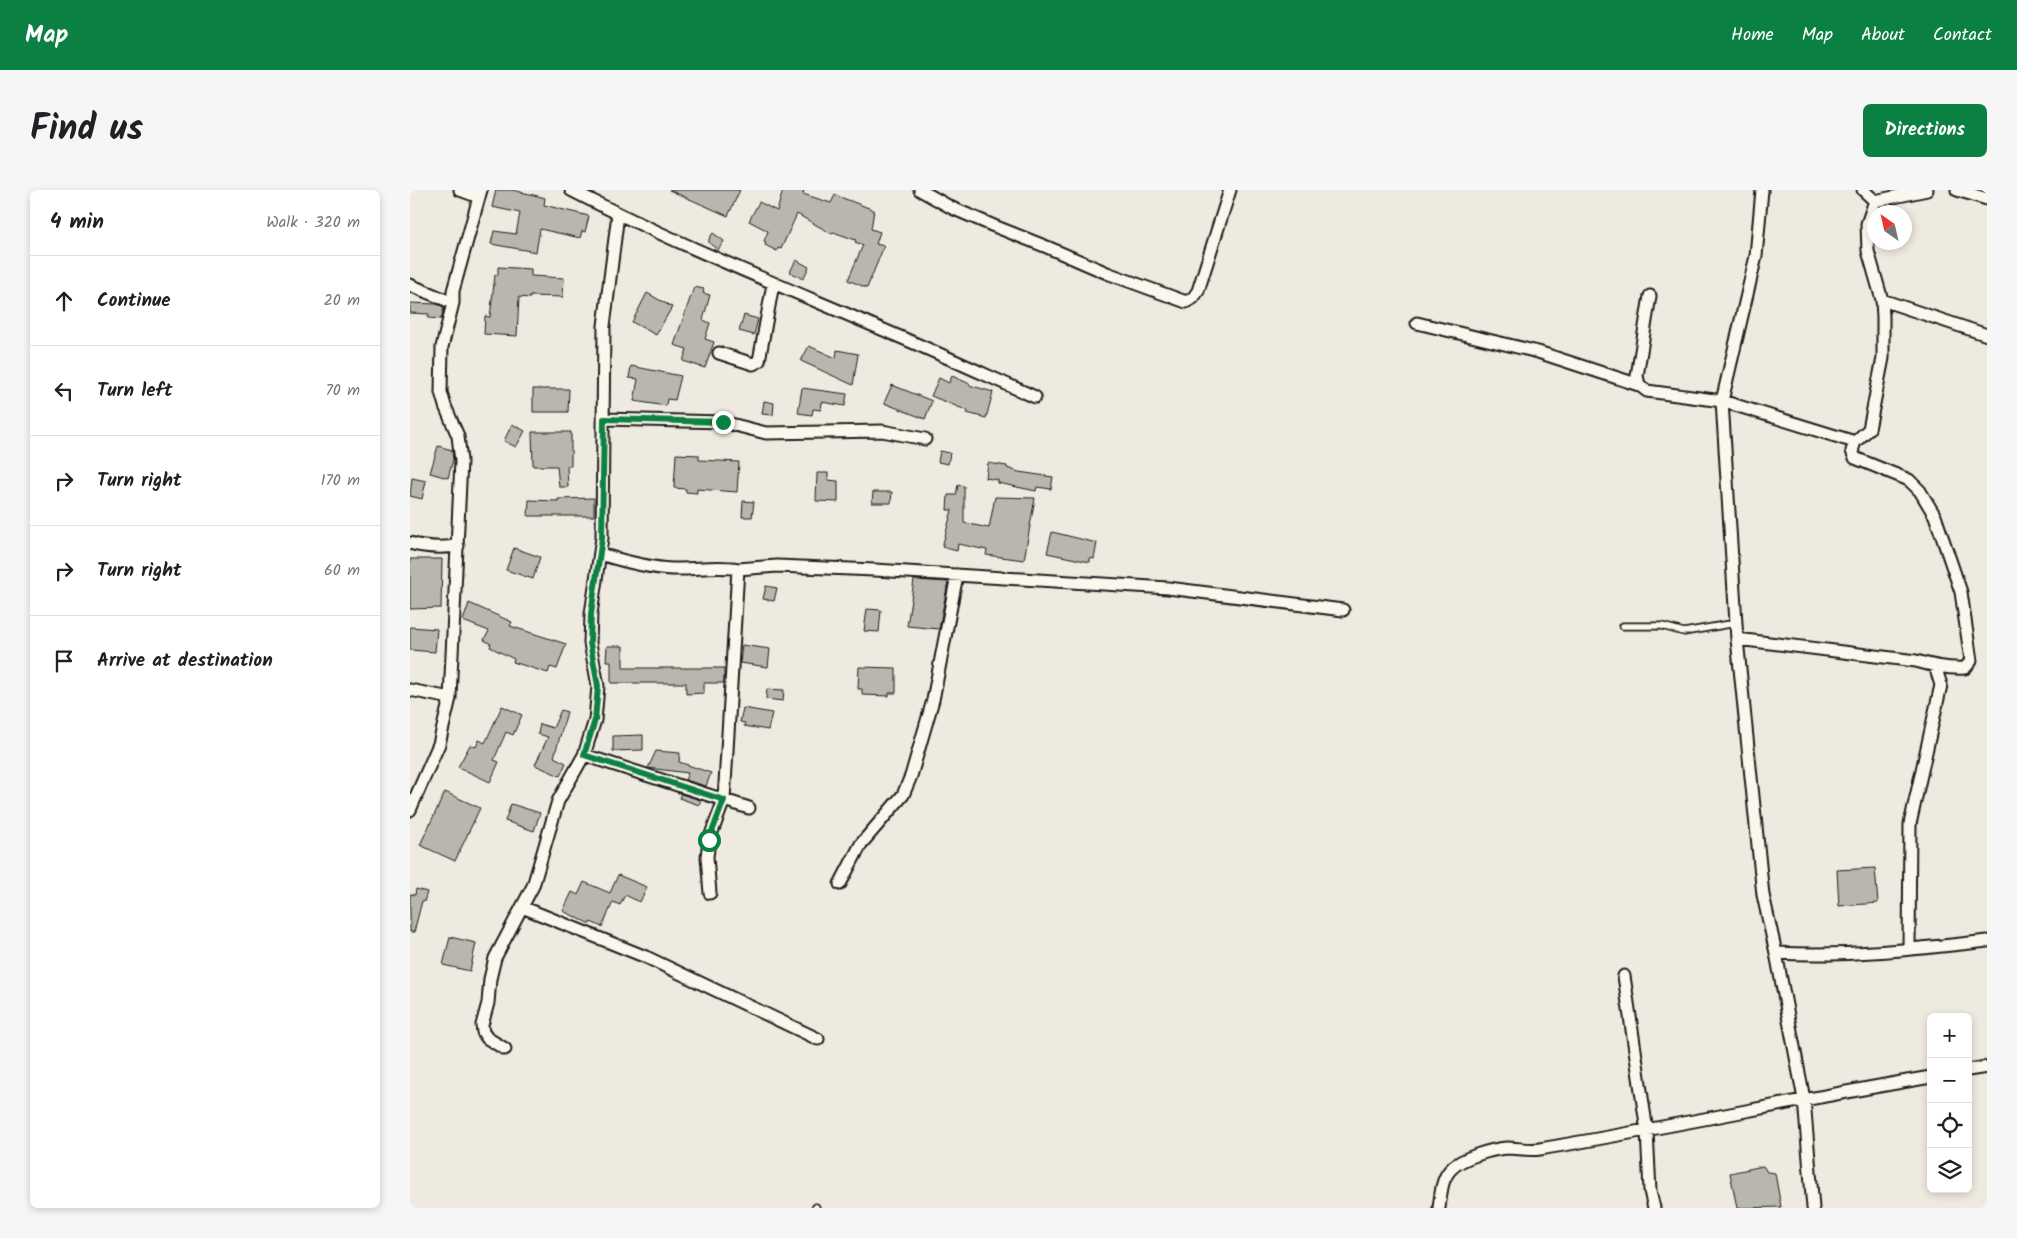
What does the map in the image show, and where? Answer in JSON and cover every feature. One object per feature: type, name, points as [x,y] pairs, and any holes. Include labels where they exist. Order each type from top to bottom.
[{"type":"street","points":[[410,810],[439,744],[450,698],[461,461],[458,436],[441,392],[442,347],[453,303],[452,291],[480,194],[460,190]]},
{"type":"street","points":[[571,190],[710,257],[900,337],[1035,397]]},
{"type":"street","points":[[920,190],[952,208],[994,226],[1107,273],[1186,302],[1193,298],[1198,291],[1230,190]]},
{"type":"street","points":[[1762,190],[1756,256],[1722,402],[1737,639],[1763,895],[1804,1099],[1814,1208]]},
{"type":"street","points":[[1863,190],[1875,201]]},
{"type":"street","points":[[1875,201],[1927,190]]},
{"type":"street","points":[[1957,190],[1987,199]]},
{"type":"street","points":[[1737,639],[1916,661],[1952,668],[1965,668],[1971,661],[1962,592],[1935,516],[1920,491],[1909,480],[1855,458],[1852,451],[1855,442],[1869,429],[1881,368],[1884,317],[1882,300],[1868,251],[1867,224],[1875,201]]},
{"type":"street","points":[[505,1049],[487,1038],[482,1024],[488,1003],[490,979],[495,958],[533,886],[558,802],[584,755],[595,720],[598,686],[590,643],[591,614],[603,519],[604,326],[618,214]]},
{"type":"street","points":[[719,353],[753,364],[759,361],[773,284]]},
{"type":"street","points":[[410,285],[453,303]]},
{"type":"street","points":[[1639,385],[1637,376],[1650,296]]},
{"type":"street","points":[[1882,300],[1987,335]]},
{"type":"street","points":[[1417,323],[1538,352],[1639,385],[1647,391],[1722,402],[1855,442]]},
{"type":"street","points":[[604,419],[723,422],[766,433],[882,431],[925,439]]},
{"type":"street","points":[[410,544],[436,548],[458,546]]},
{"type":"street","points":[[600,554],[629,563],[672,569],[719,566],[738,569],[777,566],[958,575],[1168,588],[1342,610]]},
{"type":"street","points":[[710,893],[707,857],[709,840],[724,800],[738,569]]},
{"type":"street","points":[[840,884],[861,844],[903,795],[911,776],[933,700],[958,575]]},
{"type":"street","points":[[1909,949],[1910,824],[1941,685],[1935,666]]},
{"type":"street","points":[[410,690],[450,698]]},
{"type":"street","points":[[584,755],[749,808]]},
{"type":"street","points":[[522,907],[646,957],[818,1039]]},
{"type":"street","points":[[1776,953],[1813,955],[1987,942]]},
{"type":"street","points":[[1624,976],[1647,1131],[1650,1191],[1654,1208]]},
{"type":"street","points":[[1972,1069],[1987,1067]]},
{"type":"street","points":[[1439,1208],[1442,1183],[1451,1169],[1479,1154],[1506,1148],[1529,1151],[1647,1131],[1804,1099],[1927,1078]]},
{"type":"lane","points":[[1623,626],[1662,626],[1684,632],[1736,623]]},
{"type":"building","points":[[496,190],[512,190],[538,196],[545,198],[544,205],[589,216],[585,232],[582,231],[580,238],[540,229],[536,252],[491,244],[494,231],[516,234],[520,213],[492,207]]},
{"type":"building","points":[[669,190],[740,190],[728,216]]},
{"type":"building","points":[[783,190],[804,190],[803,194],[831,203],[835,195],[874,210],[871,229],[880,232],[876,244],[884,246],[867,288],[848,280],[863,245],[855,242],[856,240],[833,232],[832,234],[797,214],[781,249],[778,248],[777,251],[765,245],[766,242],[764,241],[768,231],[749,221],[759,202],[777,211]]},
{"type":"building","points":[[713,233],[724,241],[718,250],[709,243]]},
{"type":"building","points":[[796,260],[809,267],[803,279],[790,272]]},
{"type":"building","points":[[498,267],[531,269],[531,276],[564,278],[563,297],[519,297],[517,336],[484,334],[485,316],[490,317],[495,275],[498,275]]},
{"type":"building","points":[[694,287],[704,289],[703,293],[710,295],[703,320],[710,323],[705,339],[714,342],[705,368],[683,361],[687,349],[674,345]]},
{"type":"building","points":[[647,293],[672,307],[656,335],[632,322]]},
{"type":"building","points":[[410,303],[437,304],[444,307],[441,319],[428,318],[429,314],[410,313]]},
{"type":"building","points":[[744,315],[758,319],[754,335],[739,331]]},
{"type":"building","points":[[809,346],[836,358],[837,350],[858,354],[853,385],[801,361]]},
{"type":"building","points":[[631,366],[681,376],[675,400],[667,399],[666,406],[634,401],[638,379],[629,378]]},
{"type":"building","points":[[952,376],[969,385],[993,392],[986,418],[967,413],[968,411],[931,396],[939,378],[949,383]]},
{"type":"building","points":[[892,385],[932,401],[925,419],[884,403]]},
{"type":"building","points":[[802,388],[847,394],[845,406],[822,402],[821,410],[813,409],[812,415],[798,413]]},
{"type":"building","points":[[533,389],[569,389],[568,412],[533,412]]},
{"type":"building","points":[[764,401],[774,403],[773,415],[762,414]]},
{"type":"building","points":[[512,424],[525,431],[516,447],[504,441]]},
{"type":"building","points":[[532,432],[571,432],[571,466],[567,466],[568,487],[559,487],[557,466],[533,466]]},
{"type":"building","points":[[438,446],[452,450],[453,460],[448,478],[430,473]]},
{"type":"building","points":[[940,451],[950,453],[948,464],[938,462]]},
{"type":"building","points":[[676,454],[699,455],[699,460],[739,462],[737,492],[697,489],[697,493],[686,492],[686,489],[674,488]]},
{"type":"building","points":[[988,463],[1007,466],[1007,468],[1019,472],[1053,477],[1051,489],[1037,487],[1036,491],[998,483],[998,480],[986,478]]},
{"type":"building","points":[[817,473],[828,473],[828,480],[838,481],[838,502],[816,501]]},
{"type":"building","points":[[412,478],[426,481],[422,499],[410,496]]},
{"type":"building","points":[[958,485],[964,486],[964,523],[989,528],[995,497],[1035,498],[1024,560],[986,555],[987,550],[958,544],[957,551],[942,547],[952,510],[947,510],[948,495],[956,495]]},
{"type":"building","points":[[873,492],[892,492],[891,503],[872,503]]},
{"type":"building","points":[[594,498],[594,516],[528,516],[529,500],[558,501],[558,499]]},
{"type":"building","points":[[743,501],[754,502],[752,517],[742,517]]},
{"type":"building","points":[[1052,532],[1097,543],[1094,559],[1090,558],[1090,562],[1047,553]]},
{"type":"building","points":[[514,548],[540,557],[533,579],[506,570]]},
{"type":"building","points":[[410,559],[442,559],[441,608],[410,609]]},
{"type":"building","points":[[914,580],[948,582],[939,629],[907,626]]},
{"type":"building","points":[[766,586],[777,588],[774,601],[763,599]]},
{"type":"building","points":[[469,603],[512,622],[510,626],[566,644],[557,669],[550,667],[548,673],[513,662],[514,659],[490,647],[491,644],[484,640],[489,631],[463,621]]},
{"type":"building","points":[[867,609],[881,610],[879,632],[864,631]]},
{"type":"building","points":[[410,627],[437,629],[435,652],[410,650]]},
{"type":"building","points":[[742,645],[770,649],[768,667],[740,663]]},
{"type":"building","points":[[607,646],[623,646],[623,668],[724,668],[724,683],[704,683],[704,693],[686,694],[686,683],[611,683],[611,661],[606,661]]},
{"type":"building","points":[[859,667],[896,668],[896,693],[889,693],[889,696],[862,695],[862,689],[858,689]]},
{"type":"building","points":[[767,689],[784,690],[783,701],[766,699]]},
{"type":"building","points":[[502,706],[522,715],[513,735],[506,732],[494,760],[499,762],[490,782],[458,767],[470,745],[476,747],[479,740],[485,743]]},
{"type":"building","points":[[743,708],[772,713],[768,730],[744,726],[745,723],[740,722]]},
{"type":"building","points":[[561,710],[567,712],[554,757],[566,763],[560,776],[535,765],[548,737],[538,734],[540,724],[553,728]]},
{"type":"building","points":[[643,735],[643,750],[613,751],[613,736]]},
{"type":"building","points":[[656,751],[680,753],[679,762],[711,773],[706,786],[685,780],[688,773],[648,768]]},
{"type":"building","points":[[445,792],[480,808],[455,861],[420,845]]},
{"type":"building","points":[[681,794],[701,800],[699,805],[679,798]]},
{"type":"building","points":[[511,804],[540,813],[534,831],[505,821]]},
{"type":"building","points":[[1875,868],[1878,903],[1839,906],[1837,870]]},
{"type":"building","points":[[618,875],[647,887],[640,902],[625,895],[620,905],[613,902],[602,927],[591,922],[590,924],[563,911],[572,892],[578,895],[584,882],[610,893]]},
{"type":"building","points":[[416,889],[427,892],[424,902],[422,901],[414,932],[410,932],[410,894],[415,895]]},
{"type":"building","points":[[450,937],[476,943],[470,971],[443,965]]},
{"type":"building","points":[[1763,1166],[1767,1172],[1775,1173],[1781,1207],[1737,1208],[1730,1173]]},
{"type":"route","points":[[709,840],[724,800],[584,755],[595,720],[598,686],[590,643],[591,614],[602,538],[604,419],[723,422]]}]
